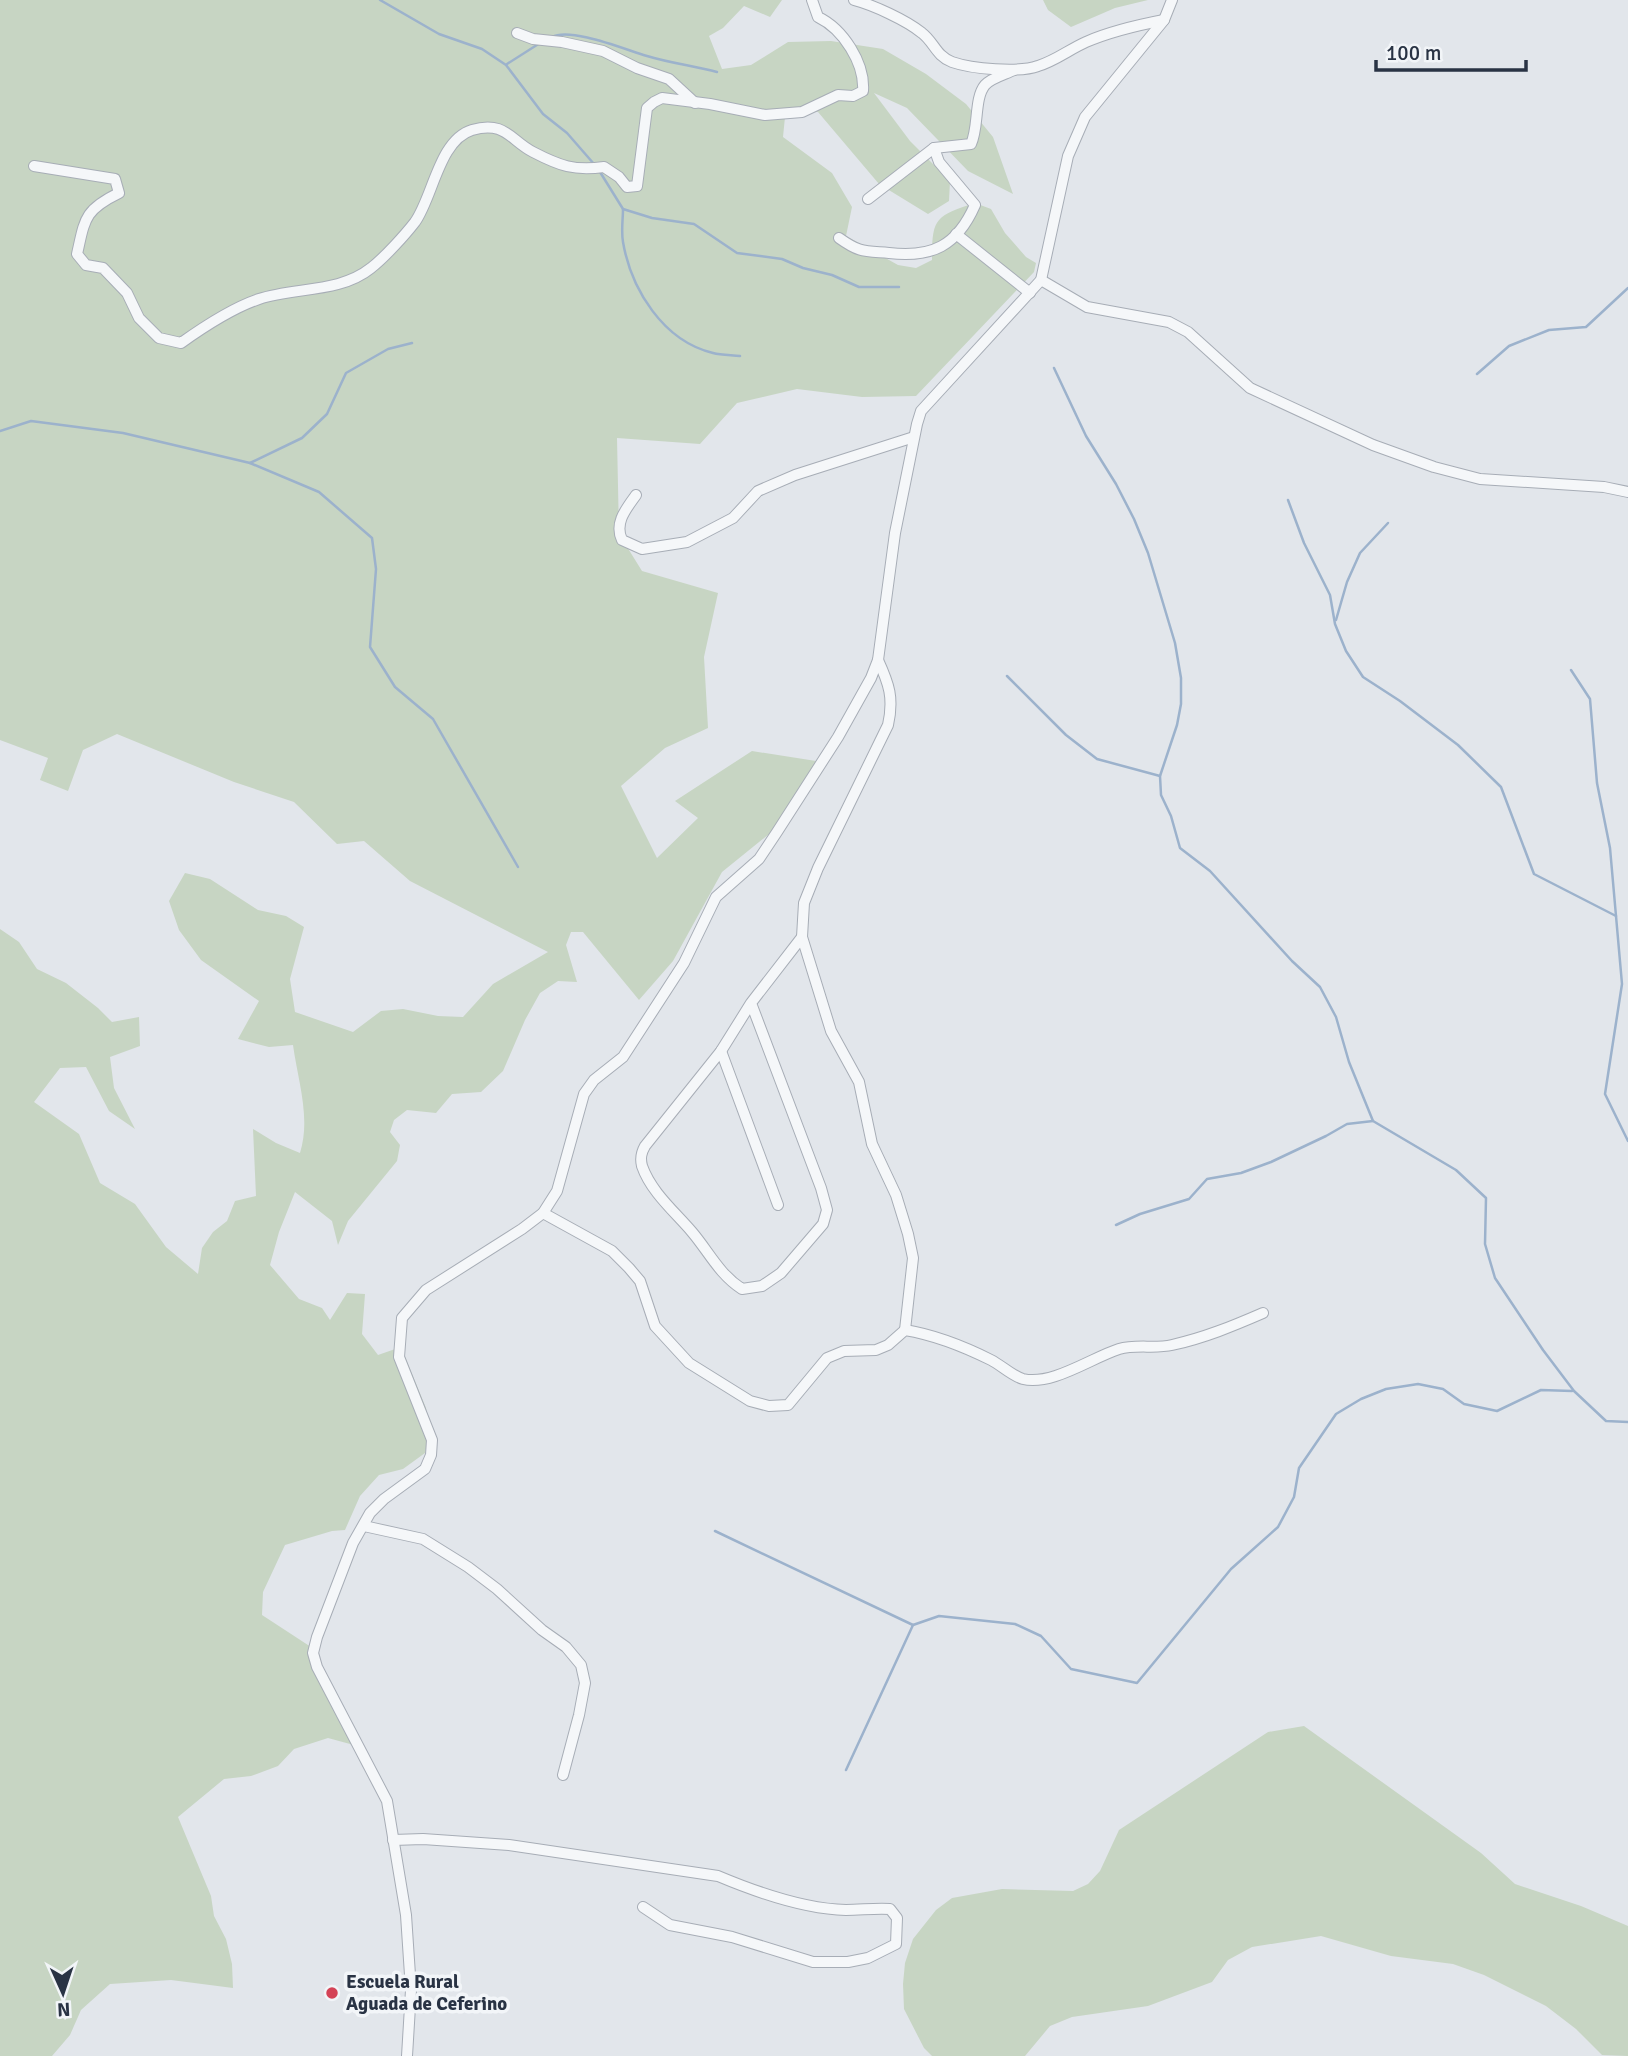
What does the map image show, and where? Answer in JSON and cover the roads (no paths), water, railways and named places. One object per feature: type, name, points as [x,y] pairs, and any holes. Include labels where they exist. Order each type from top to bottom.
[{"type":"street","points":[[34,166],[115,179],[119,193],[101,202],[86,217],[77,254],[86,265],[103,268],[127,293],[139,318],[159,338],[181,343],[259,299],[344,282],[370,269],[416,220],[453,141],[469,130],[485,127],[509,133],[530,151],[571,169],[604,167],[619,177],[627,187],[637,186],[648,108],[662,98],[765,116],[802,112],[838,95],[853,96],[863,91],[864,76],[841,32],[818,17],[812,0]]},
{"type":"street","points":[[854,0],[870,5],[921,32],[929,39],[936,52],[952,62],[1014,70],[1037,67],[1087,41],[1133,26],[1164,20]]},
{"type":"street","points":[[407,2056],[411,1990],[406,1915],[387,1801],[317,1667],[313,1654],[331,1596],[353,1543],[370,1513],[384,1499],[425,1469],[431,1455],[432,1440],[399,1357],[402,1318],[426,1290],[523,1229],[543,1213],[557,1191],[584,1094],[594,1080],[624,1057],[684,963],[716,897],[759,859],[838,737],[878,660],[895,533],[921,411],[1041,280],[1068,156],[1084,117],[1164,20],[1171,0]]},
{"type":"street","points":[[517,33],[533,39],[562,41],[603,51],[637,68],[669,79],[695,103]]},
{"type":"street","points":[[867,200],[934,148],[971,144],[976,134],[980,97],[985,84],[1014,70]]},
{"type":"street","points":[[839,238],[856,250],[912,256],[934,251],[956,234],[968,220],[975,205],[939,162],[934,148]]},
{"type":"street","points":[[956,234],[1030,293]]},
{"type":"street","points":[[1041,280],[1087,307],[1169,322],[1188,332],[1250,388],[1373,445],[1480,480],[1604,487],[1628,492]]},
{"type":"street","points":[[636,495],[623,514],[618,531],[622,540],[642,549],[687,542],[733,518],[758,491],[795,475],[914,437]]},
{"type":"street","points":[[543,1213],[612,1251],[640,1282],[655,1326],[663,1337],[689,1363],[750,1401],[769,1406],[788,1405],[827,1358],[844,1352],[876,1350],[888,1345],[905,1330],[913,1258],[908,1234],[895,1195],[872,1144],[859,1082],[831,1031],[802,937],[804,903],[818,868],[888,725],[892,706],[890,693],[878,660]]},
{"type":"street","points":[[751,1003],[827,1210],[823,1224],[781,1273],[762,1286],[742,1289],[714,1264],[694,1234],[659,1194],[641,1163],[641,1155],[645,1146],[721,1051],[751,1003],[802,937]]},
{"type":"street","points":[[721,1051],[778,1205]]},
{"type":"street","points":[[905,1330],[951,1342],[1021,1378],[1040,1380],[1122,1348],[1169,1346],[1221,1332],[1263,1313]]},
{"type":"street","points":[[364,1526],[423,1539],[468,1567],[497,1589],[541,1630],[566,1647],[581,1665],[586,1683],[563,1775]]},
{"type":"street","points":[[393,1840],[423,1839],[509,1845],[718,1876],[750,1889],[820,1906],[844,1910],[890,1909],[897,1918],[896,1944],[868,1958],[848,1962],[813,1962],[732,1937],[670,1925],[643,1907]]},
{"type":"waterway","points":[[380,0],[439,34],[482,49],[506,65],[543,114],[567,133],[594,164]]},
{"type":"waterway","points":[[552,37],[585,37],[656,58],[717,72]]},
{"type":"waterway","points":[[507,64],[540,43]]},
{"type":"waterway","points":[[600,172],[623,209],[652,218],[694,224],[737,253],[782,259],[859,287],[899,287]]},
{"type":"waterway","points":[[623,209],[622,238],[627,260],[652,311],[679,337],[695,347],[716,354],[740,356]]},
{"type":"waterway","points":[[1477,374],[1509,346],[1549,330],[1586,327],[1628,288]]},
{"type":"waterway","points":[[250,463],[302,438],[327,414],[346,373],[388,349],[412,343]]},
{"type":"waterway","points":[[1054,368],[1086,436],[1134,519],[1148,553],[1175,643],[1181,678],[1181,704],[1160,776],[1161,795],[1171,816],[1180,848],[1210,871],[1292,961],[1320,987],[1336,1017],[1349,1062],[1373,1121],[1456,1170],[1486,1198],[1485,1244],[1495,1278],[1574,1391],[1606,1421],[1628,1422]]},
{"type":"waterway","points":[[0,431],[31,421],[123,433],[250,463],[319,492],[372,538],[376,569],[370,647],[395,687],[433,719],[518,867]]},
{"type":"waterway","points":[[1288,500],[1304,543],[1330,595],[1335,624],[1346,651],[1363,677],[1458,745],[1501,787],[1534,874],[1616,916]]},
{"type":"waterway","points":[[1336,620],[1347,582],[1360,553],[1388,523]]},
{"type":"waterway","points":[[1571,670],[1590,699],[1597,783],[1610,848],[1622,984],[1605,1094],[1628,1141]]},
{"type":"waterway","points":[[1007,676],[1066,735],[1097,759],[1160,776]]},
{"type":"waterway","points":[[1116,1225],[1140,1214],[1189,1199],[1207,1179],[1241,1173],[1271,1162],[1347,1124],[1373,1121]]},
{"type":"waterway","points":[[846,1770],[913,1625],[939,1616],[1015,1624],[1041,1636],[1071,1669],[1137,1683],[1231,1569],[1278,1527],[1294,1497],[1299,1468],[1336,1414],[1361,1399],[1386,1389],[1418,1384],[1443,1389],[1464,1404],[1497,1411],[1541,1390],[1572,1391]]},
{"type":"waterway","points":[[715,1531],[913,1625]]},
{"type":"place","name":"Escuela Rural Aguada de Ceferino","points":[[332,1993]]}]
